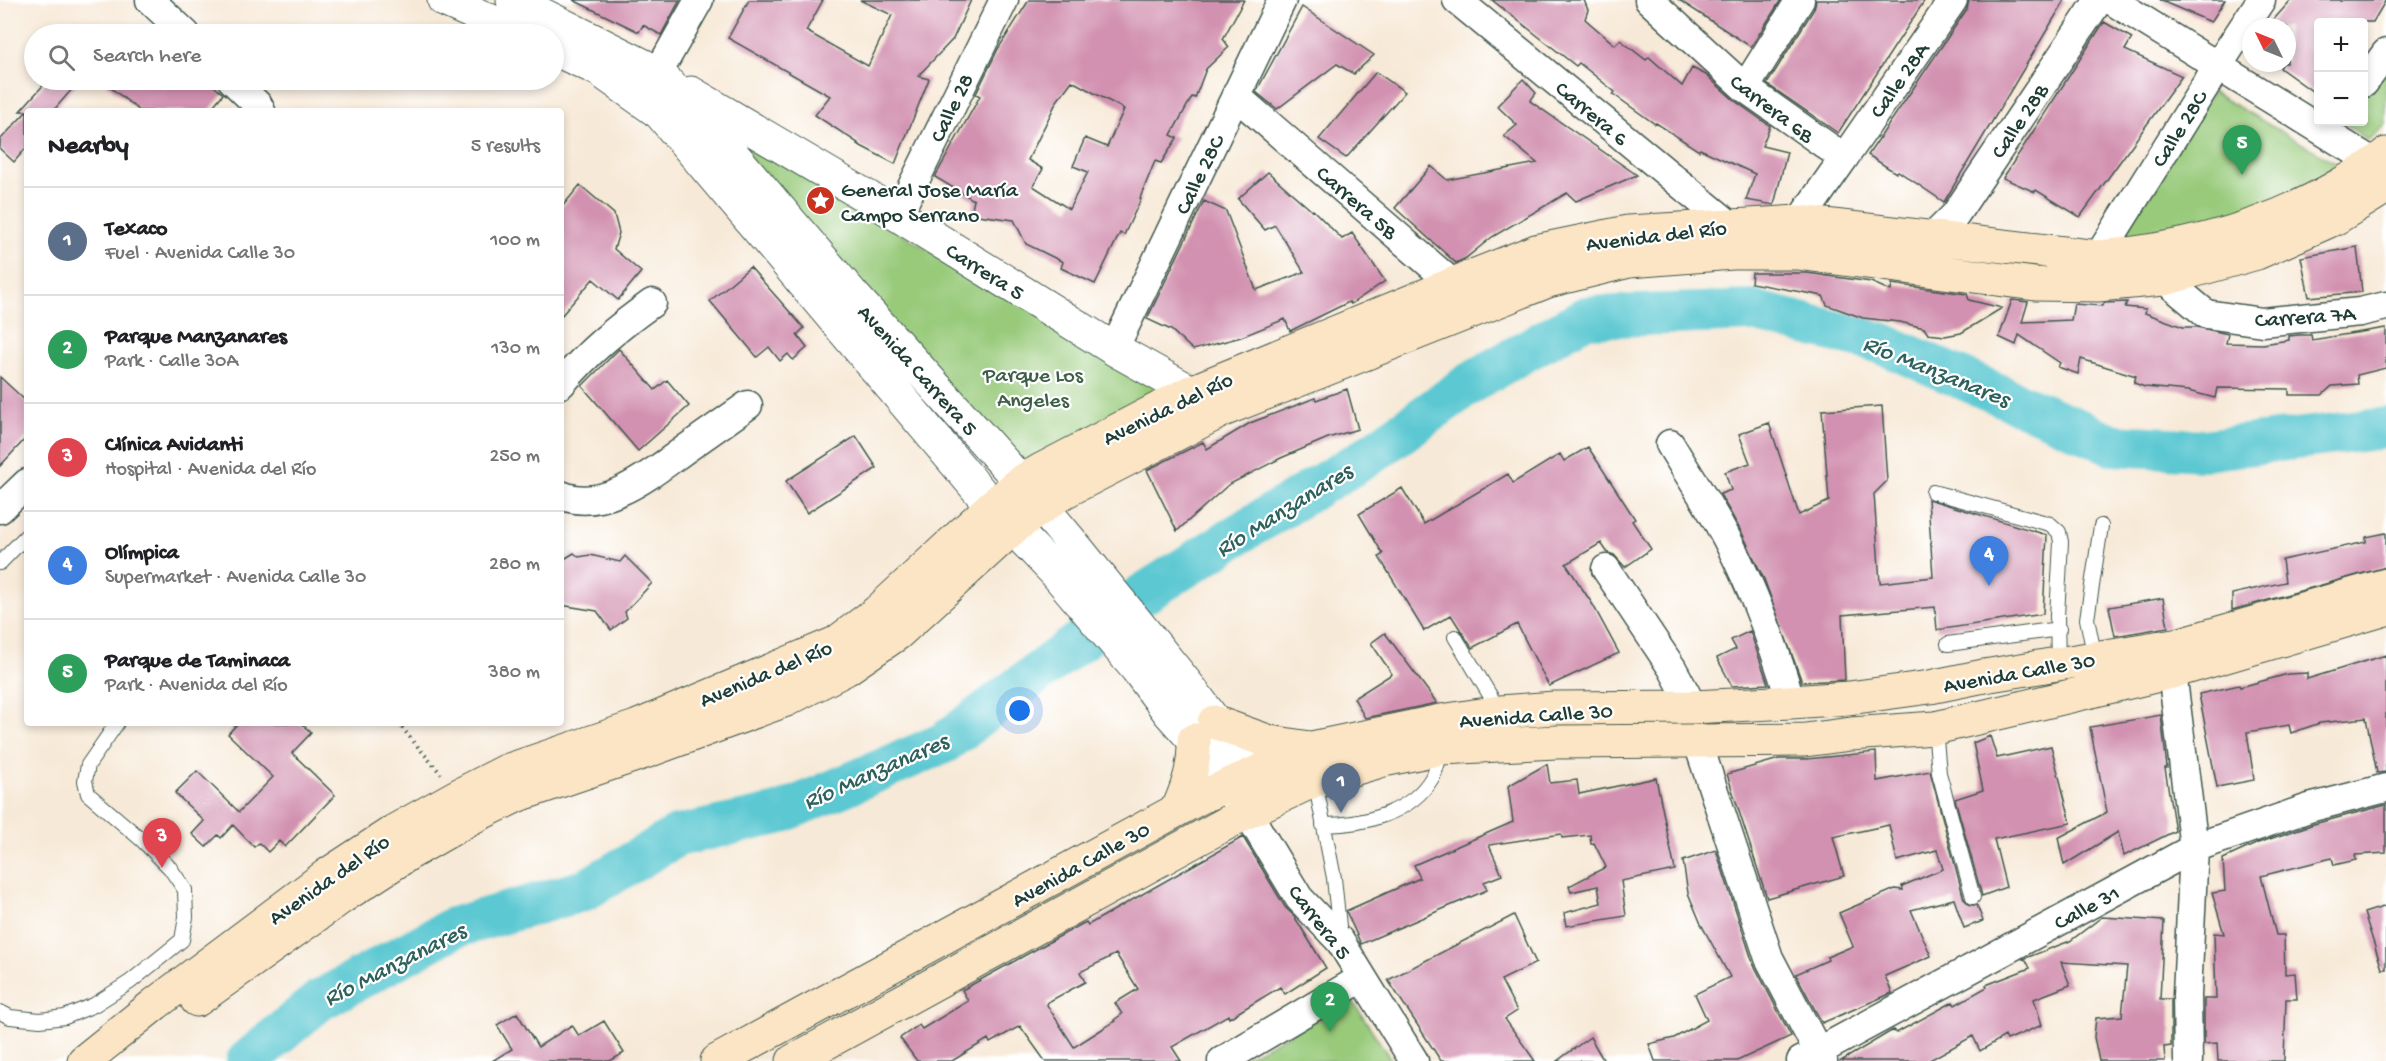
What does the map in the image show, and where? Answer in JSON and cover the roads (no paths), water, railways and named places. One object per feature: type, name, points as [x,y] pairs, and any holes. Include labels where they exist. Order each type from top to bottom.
[{"type":"main road","name":"Avenida del Río","points":[[1031,495],[1062,493],[1223,410],[1548,281],[1629,261],[1733,253],[1797,253],[2035,284],[2098,285],[2164,279],[2257,253],[2336,218],[2383,169]]},
{"type":"main road","name":"Avenida del Río","points":[[84,1061],[155,1004],[327,875],[396,830],[506,771],[636,727],[836,643],[1031,495],[1191,392],[1536,251],[1628,232],[1799,222],[2098,257],[2146,254],[2236,232],[2383,169]]},
{"type":"main road","name":"Avenida del Río","points":[[118,1061],[167,1021],[342,897],[410,853],[471,818],[516,796],[786,700],[846,669],[897,634],[1002,517]]},
{"type":"main road","name":"Avenida Calle 30","points":[[717,1061],[1178,809],[1240,778],[1312,748],[1442,721],[1500,712],[1555,708],[1693,707],[1791,702],[1850,698],[1918,689],[2180,644],[2386,585]]},
{"type":"main road","name":"Avenida Calle 30","points":[[793,1061],[1259,806],[1315,780],[1388,759],[1442,748],[1556,742],[1805,740],[1935,728],[2172,672],[2386,609]]},
{"type":"main road","points":[[1178,809],[1188,786],[1204,731],[1312,748]]},
{"type":"street","points":[[150,0],[175,24]]},
{"type":"street","points":[[444,0],[498,24]]},
{"type":"street","name":"Avenida Carrera 5","points":[[513,0],[561,24]]},
{"type":"street","points":[[658,73],[699,0]]},
{"type":"street","name":"Calle 28","points":[[898,215],[1004,0]]},
{"type":"street","name":"Calle 28C","points":[[1114,349],[1282,0]]},
{"type":"street","name":"Carrera 6","points":[[1457,0],[1730,225]]},
{"type":"street","name":"Carrera 6B","points":[[1648,0],[1744,88],[1844,158]]},
{"type":"street","points":[[1744,88],[1800,0]]},
{"type":"street","name":"Calle 28A","points":[[1844,158],[1953,0]]},
{"type":"street","name":"Calle 28B","points":[[1934,237],[1955,215],[2098,0]]},
{"type":"street","points":[[2111,0],[2217,67],[2330,128],[2383,169]]},
{"type":"street","name":"Calle 28C","points":[[2098,257],[2261,0]]},
{"type":"street","name":"Avenida Carrera 5","points":[[564,26],[658,73],[704,121],[851,293],[1031,495],[1067,561],[1147,660],[1169,712],[1204,731],[1259,806]]},
{"type":"street","points":[[2368,78],[2386,53]]},
{"type":"street","name":"Avenida Carrera 5","points":[[564,54],[598,69],[660,113],[1002,517],[1067,561]]},
{"type":"street","name":"Carrera 5","points":[[658,73],[898,215],[1114,349],[1191,392]]},
{"type":"street","points":[[242,90],[260,108]]},
{"type":"street","name":"Carrera 5B","points":[[1236,96],[1453,284],[1476,310]]},
{"type":"street","points":[[1799,222],[1844,158]]},
{"type":"street","name":"Carrera 7A","points":[[2164,279],[2206,314],[2262,322],[2360,312],[2386,306]]},
{"type":"street","points":[[564,381],[604,338],[652,303]]},
{"type":"street","points":[[564,496],[587,500],[607,496],[639,482],[748,405]]},
{"type":"street","points":[[1670,444],[1717,520],[1759,608],[1775,648],[1791,702]]},
{"type":"street","points":[[0,509],[24,486]]},
{"type":"street","points":[[1606,569],[1672,668],[1693,707]]},
{"type":"street","points":[[2172,672],[2194,848],[2187,995],[2188,1061]]},
{"type":"street","points":[[1697,740],[1769,958],[1814,1058]]},
{"type":"street","name":"Calle 31","points":[[1814,1058],[2194,848],[2309,808],[2386,788]]},
{"type":"street","name":"Carrera 5","points":[[1259,806],[1299,898],[1340,942],[1414,1061]]},
{"type":"street","points":[[1222,1061],[1362,978]]},
{"type":"lane","points":[[1933,492],[2050,524],[2059,532],[2061,542],[2057,616],[2058,664]]},
{"type":"lane","points":[[2095,658],[2087,619],[2101,526]]},
{"type":"lane","points":[[0,563],[24,539]]},
{"type":"lane","points":[[1948,644],[2059,629]]},
{"type":"lane","points":[[1455,637],[1500,712]]},
{"type":"lane","points":[[0,1012],[10,1017],[40,1020],[65,1017],[94,1005],[130,982],[182,940],[186,917],[185,890],[170,868],[142,840],[88,794],[85,781],[88,765],[115,726]]},
{"type":"lane","points":[[1935,728],[1939,772],[1973,897]]},
{"type":"lane","points":[[1323,825],[1345,825],[1394,812],[1416,797],[1432,777],[1442,748]]},
{"type":"lane","points":[[1315,780],[1334,878],[1340,942]]},
{"type":"waterway","name":"Río Manzanares","points":[[247,1061],[320,1000],[453,928],[585,890],[677,836],[778,814],[944,743],[1140,596],[1365,458],[1478,378],[1586,317],[1753,311],[1881,343],[2114,445],[2203,450],[2386,428]]},
{"type":"place","name":"Parque de Taminaca","points":[[2242,175]]},
{"type":"place","name":"General Jose María Campo Serrano","points":[[820,201]]},
{"type":"place","name":"Olímpica","points":[[1989,586]]},
{"type":"place","name":"Texaco","points":[[1341,813]]},
{"type":"place","name":"Clínica Avidanti","points":[[162,868]]},
{"type":"place","name":"Parque Manzanares","points":[[1330,1032]]},
{"type":"park label","name":"Parque Los Angeles","points":[[1033,386]]}]
